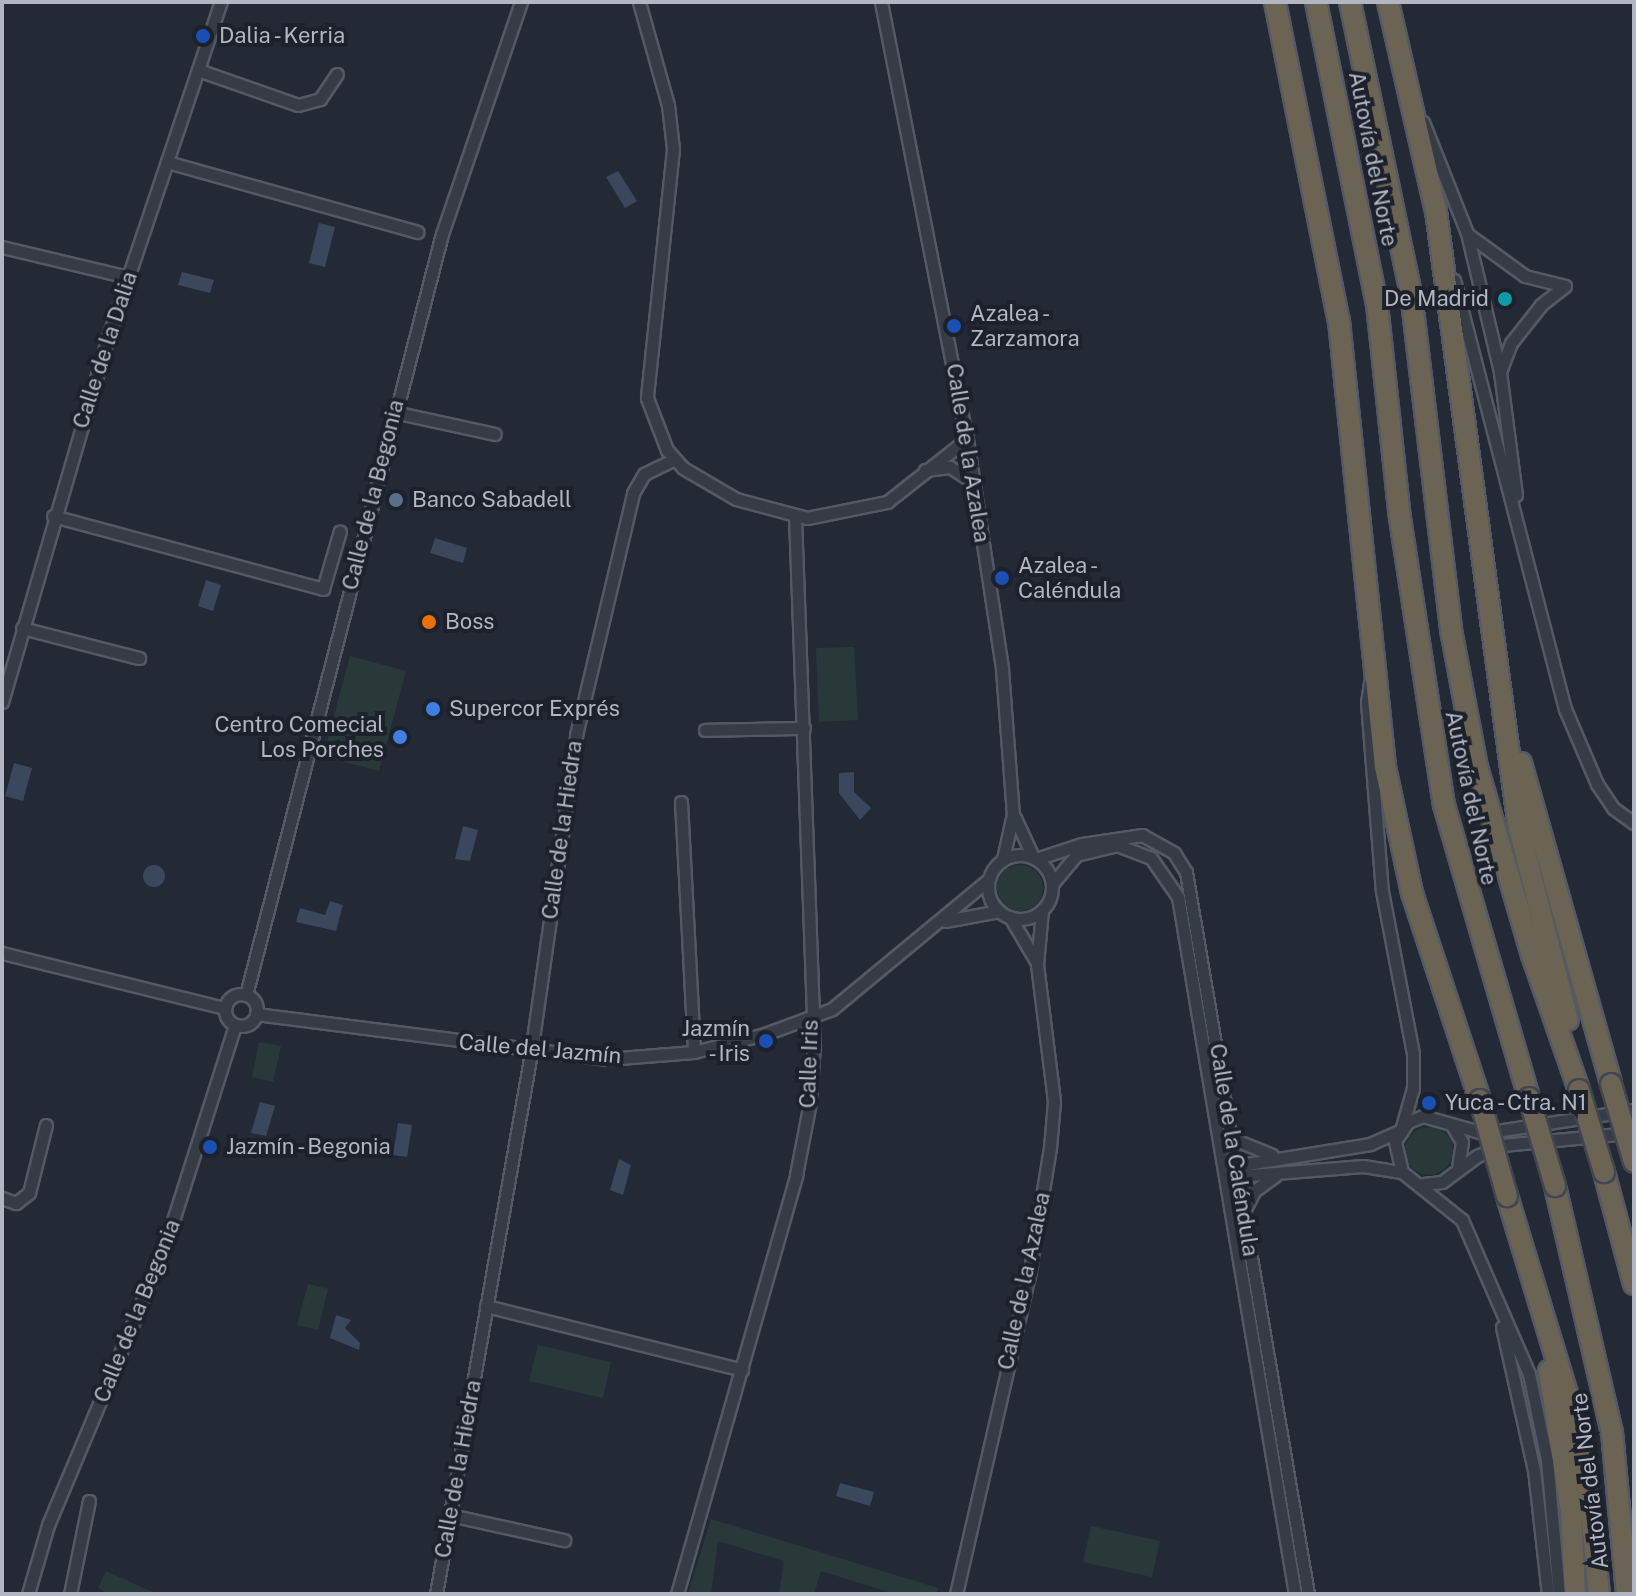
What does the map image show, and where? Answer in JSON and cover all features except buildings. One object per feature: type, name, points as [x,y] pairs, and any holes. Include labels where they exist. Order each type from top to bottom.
[{"type":"highway","points":[[1275,2],[1339,321],[1372,666],[1385,767],[1412,893],[1480,1100],[1567,1394],[1592,1523],[1599,1594]]},
{"type":"highway","name":"Autovía del Norte","points":[[1316,2],[1377,304],[1400,518],[1444,805],[1555,1186],[1612,1432],[1627,1594]]},
{"type":"highway","name":"Autovía del Norte","points":[[1350,2],[1411,293],[1452,635],[1477,767],[1532,955],[1578,1084],[1634,1284]]},
{"type":"highway","points":[[1381,2],[1413,137],[1422,153]]},
{"type":"highway","points":[[1388,2],[1436,211],[1519,828],[1568,1020],[1578,1084]]},
{"type":"highway","points":[[1490,626],[1534,822],[1634,1162]]},
{"type":"highway","points":[[1536,1292],[1571,1511],[1575,1594]]},
{"type":"street","name":"Calle de la Dalia","points":[[2,702],[53,516],[128,277],[221,2]]},
{"type":"street","name":"Calle de la Begonia","points":[[246,995],[442,234],[521,2]]},
{"type":"street","points":[[639,2],[668,105],[673,149],[647,398],[658,436],[675,459],[736,499],[795,517],[827,516],[887,502],[967,439]]},
{"type":"street","name":"Calle de la Azalea","points":[[881,2],[967,439],[1002,669],[1013,814],[1003,859]]},
{"type":"street","points":[[198,70],[298,105],[320,99],[337,74]]},
{"type":"street","points":[[1406,82],[1467,233],[1500,372],[1521,540]]},
{"type":"street","points":[[167,162],[417,232]]},
{"type":"street","points":[[1436,211],[1565,709],[1597,784],[1613,808],[1634,823]]},
{"type":"street","points":[[1467,233],[1525,276],[1565,286],[1541,305],[1511,343],[1500,372]]},
{"type":"street","points":[[2,247],[128,277]]},
{"type":"street","points":[[394,412],[495,434]]},
{"type":"street","name":"Calle de la Hiedra","points":[[436,1594],[531,1053],[576,735],[633,493],[644,474],[675,459]]},
{"type":"street","points":[[925,470],[950,467],[973,482]]},
{"type":"street","points":[[53,516],[323,589],[340,531]]},
{"type":"street","name":"Calle Iris","points":[[677,1594],[742,1370],[807,1117],[812,1020],[795,517]]},
{"type":"street","points":[[22,628],[139,658]]},
{"type":"street","points":[[1372,666],[1367,702],[1382,891],[1413,1054],[1413,1088],[1394,1152],[1402,1172]]},
{"type":"street","points":[[705,730],[804,728]]},
{"type":"street","points":[[681,802],[694,1052]]},
{"type":"street","name":"Calle de la Azalea","points":[[1013,814],[1035,858]]},
{"type":"street","name":"Calle de la Caléndula","points":[[1035,858],[1082,844],[1142,835],[1161,843],[1181,863],[1191,892],[1233,1139],[1238,1215],[1295,1594]]},
{"type":"street","name":"Calle de la Caléndula","points":[[1052,884],[1076,855],[1117,845],[1151,858],[1172,883],[1182,910],[1219,1137],[1238,1215],[1308,1594]]},
{"type":"street","points":[[1035,858],[1052,884],[1042,910],[1022,919],[1004,914],[990,898],[988,880],[1003,859],[1035,858]]},
{"type":"street","name":"Calle del Jazmín","points":[[256,1014],[531,1053],[607,1059],[694,1052],[812,1020],[862,989],[988,880]]},
{"type":"street","name":"Calle de la Azalea","points":[[956,1594],[1029,1276],[1050,1148],[1052,1071],[1037,965],[1042,910]]},
{"type":"street","name":"Calle del Jazmín","points":[[934,926],[964,914],[1004,914]]},
{"type":"street","name":"Calle de la Azalea","points":[[1004,914],[1037,965]]},
{"type":"street","points":[[2,953],[225,1008],[235,1025],[250,1024],[256,1014],[254,1001],[246,995],[234,996],[225,1008]]},
{"type":"street","name":"Calle de la Begonia","points":[[28,1594],[48,1525],[158,1263],[235,1025]]},
{"type":"street","points":[[1237,1172],[1277,1156],[1370,1144],[1431,1116],[1453,1126],[1483,1133],[1634,1110]]},
{"type":"street","points":[[2,1198],[16,1203],[29,1193],[46,1125]]},
{"type":"street","points":[[1453,1126],[1463,1150],[1458,1168]]},
{"type":"street","points":[[1422,1184],[1442,1182],[1458,1168],[1502,1145],[1634,1132]]},
{"type":"street","points":[[1219,1137],[1237,1172]]},
{"type":"street","points":[[1233,1139],[1257,1152],[1277,1156]]},
{"type":"street","points":[[1237,1172],[1278,1174],[1373,1166],[1402,1172],[1422,1184],[1462,1220],[1529,1374],[1547,1460],[1559,1594]]},
{"type":"street","points":[[1238,1215],[1254,1191],[1278,1174]]},
{"type":"street","points":[[1492,1288],[1534,1470],[1548,1594]]},
{"type":"street","points":[[486,1306],[742,1370]]},
{"type":"street","points":[[70,1594],[89,1501]]},
{"type":"street","points":[[450,1515],[564,1540]]},
{"type":"shaded area","points":[[854,647],[858,720],[819,722],[816,648]]},
{"type":"shaded area","points":[[350,656],[406,671],[379,771],[323,756]]},
{"type":"shaded area","points":[[1020,865],[1036,872],[1043,888],[1036,904],[1020,911],[1004,904],[997,888],[1004,872]]},
{"type":"shaded area","points":[[259,1042],[281,1046],[273,1082],[252,1077]]},
{"type":"shaded area","points":[[1429,1127],[1446,1134],[1453,1151],[1446,1168],[1429,1175],[1412,1168],[1405,1151],[1412,1134]]},
{"type":"shaded area","points":[[308,1284],[328,1289],[318,1330],[297,1325]]},
{"type":"shaded area","points":[[538,1345],[611,1362],[603,1398],[529,1381]]},
{"type":"shaded area","points":[[711,1519],[938,1588],[936,1594],[895,1594],[821,1571],[814,1594],[779,1594],[784,1561],[718,1541],[711,1594],[688,1594]]},
{"type":"shaded area","points":[[1091,1526],[1160,1541],[1152,1577],[1083,1562]]},
{"type":"shaded area","points":[[106,1571],[157,1594],[109,1594],[98,1588]]},
{"type":"water","points":[[618,171],[637,201],[625,208],[606,177]]},
{"type":"water","points":[[319,223],[335,227],[325,267],[309,263]]},
{"type":"water","points":[[182,272],[214,280],[210,293],[178,285]]},
{"type":"water","points":[[435,538],[467,548],[463,563],[430,553]]},
{"type":"water","points":[[206,580],[221,585],[213,611],[198,606]]},
{"type":"water","points":[[14,763],[32,768],[23,801],[5,796]]},
{"type":"water","points":[[854,772],[854,792],[871,808],[860,820],[839,793],[839,773]]},
{"type":"water","points":[[463,826],[478,830],[470,861],[455,859]]},
{"type":"water","points":[[150,865],[158,865],[165,876],[158,887],[150,887],[143,880],[143,872]]},
{"type":"water","points":[[330,901],[343,905],[336,931],[296,922],[300,908],[325,915]]},
{"type":"water","points":[[260,1102],[275,1106],[266,1136],[251,1133]]},
{"type":"water","points":[[398,1123],[412,1125],[407,1157],[393,1155]]},
{"type":"water","points":[[619,1159],[631,1165],[623,1195],[610,1190]]},
{"type":"water","points":[[336,1315],[351,1320],[345,1328],[360,1343],[359,1350],[330,1338]]},
{"type":"water","points":[[840,1483],[874,1492],[870,1506],[836,1496]]},
{"type":"place","name":"Dalia - Kerria","points":[[203,36]]},
{"type":"place","name":"De Madrid","points":[[1505,299]]},
{"type":"place","name":"Azalea - Zarzamora","points":[[954,326]]},
{"type":"place","name":"Banco Sabadell","points":[[396,500]]},
{"type":"place","name":"Azalea - Caléndula","points":[[1002,578]]},
{"type":"place","name":"Boss","points":[[429,622]]},
{"type":"place","name":"Supercor Exprés","points":[[433,709]]},
{"type":"place","name":"Centro Comecial Los Porches","points":[[400,737]]},
{"type":"place","name":"Jazmín - Iris","points":[[766,1041]]},
{"type":"place","name":"Yuca - Ctra. N1","points":[[1429,1103]]},
{"type":"place","name":"Jazmín - Begonia","points":[[210,1147]]}]
